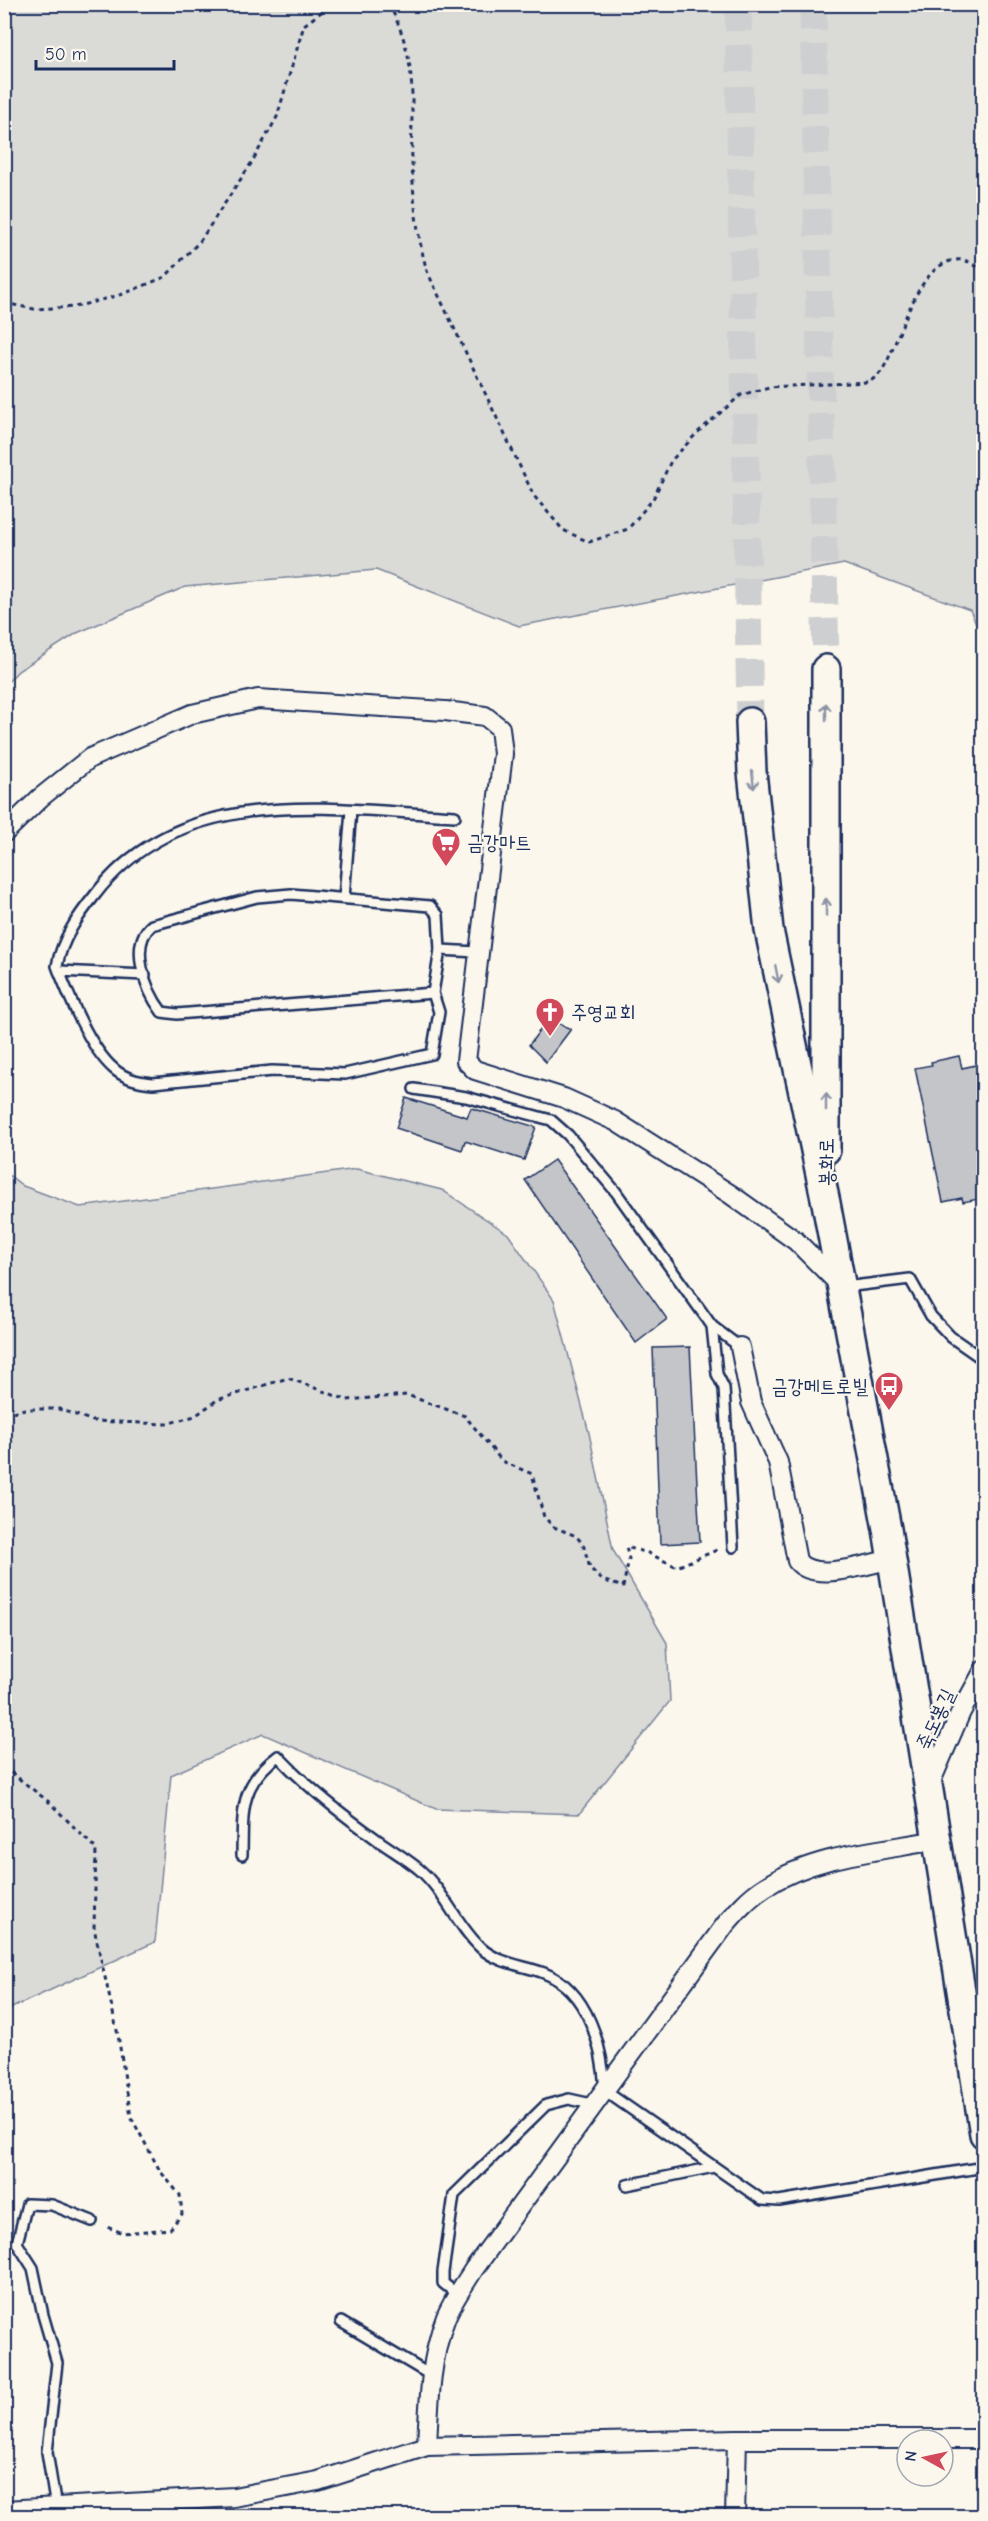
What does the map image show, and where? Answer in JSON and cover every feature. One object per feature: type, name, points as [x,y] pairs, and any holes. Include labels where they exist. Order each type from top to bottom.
[{"type":"main road","name":"봉화로","points":[[826,669],[826,1203]]},
{"type":"main road","name":"봉화로","points":[[750,722],[752,772],[769,930],[826,1203]]},
{"type":"main road","points":[[826,1203],[892,1559],[984,2134]]},
{"type":"street","points":[[4,833],[40,798],[90,758],[192,714],[228,704],[282,699],[485,716],[500,728],[503,740],[498,809],[477,952],[466,1061],[476,1070],[564,1098],[615,1121],[730,1194],[796,1241],[842,1288]]},
{"type":"street","points":[[740,1347],[751,1402],[778,1461],[797,1561],[802,1568],[811,1572],[825,1572],[892,1559]]},
{"type":"street","name":"죽도봉길","points":[[928,1788],[961,1712],[984,1670]]},
{"type":"street","points":[[427,2446],[437,2343],[446,2316],[458,2295],[474,2269],[601,2098],[725,1925],[764,1887],[795,1871],[840,1858],[937,1840]]},
{"type":"street","points":[[4,2510],[234,2497],[318,2481],[427,2446],[736,2439],[984,2439]]},
{"type":"street","points":[[735,2517],[736,2439]]},
{"type":"lane","points":[[433,993],[177,1014],[162,1012],[148,992],[141,944],[143,932],[152,925],[257,897],[291,894],[344,898],[430,906],[438,915],[440,950],[433,993],[439,1012],[432,1054],[345,1074],[272,1071],[153,1083],[140,1082],[114,1069],[95,1043],[57,966],[63,943],[107,878],[128,858],[180,830],[237,812],[289,807],[455,816]]},
{"type":"lane","points":[[344,898],[351,810]]},
{"type":"lane","points":[[440,950],[477,952]]},
{"type":"lane","points":[[59,971],[145,975]]},
{"type":"lane","points":[[414,1089],[466,1097],[551,1120],[568,1135],[616,1192],[712,1326],[740,1347]]},
{"type":"lane","points":[[842,1288],[910,1279],[931,1316],[951,1337],[984,1360]]},
{"type":"lane","points":[[712,1326],[717,1374],[724,1388],[733,1545]]},
{"type":"lane","points":[[242,1855],[245,1797],[261,1769],[278,1756],[327,1803],[422,1872],[470,1936],[490,1956],[544,1973],[562,1982],[572,1992],[591,2025],[600,2048],[601,2098]]},
{"type":"lane","points":[[458,2295],[443,2283],[454,2194],[546,2105],[569,2099],[601,2098],[714,2167],[751,2194],[771,2201],[984,2168]]},
{"type":"lane","points":[[627,2185],[714,2167]]},
{"type":"lane","points":[[56,2508],[47,2452],[57,2363],[33,2268],[17,2243],[27,2204],[52,2205],[92,2221]]},
{"type":"lane","points":[[341,2322],[432,2376]]},
{"type":"path","points":[[4,303],[34,309],[75,307],[123,294],[165,277],[200,241],[252,162],[277,117],[304,25],[332,4]]},
{"type":"path","points":[[389,4],[409,52],[414,88],[412,162],[420,244],[427,270],[534,496],[563,530],[589,542],[628,529],[653,499],[671,461],[697,433],[741,395],[769,387],[869,382],[880,373],[908,307],[934,272],[952,261],[965,260],[984,271]]},
{"type":"path","points":[[4,1414],[25,1409],[59,1409],[93,1421],[166,1424],[195,1416],[217,1400],[288,1378],[347,1400],[407,1395],[465,1416],[502,1461],[532,1474],[544,1517],[554,1527],[576,1536],[583,1544],[590,1568],[602,1581],[623,1587],[629,1559],[626,1547],[648,1553],[677,1567],[733,1545]]},
{"type":"path","points":[[4,1767],[49,1802],[96,1849],[94,1928],[118,2035],[131,2116],[160,2171],[180,2195],[182,2214],[170,2229],[123,2233],[92,2221]]},
{"type":"shaded area","points":[[5,4],[983,5],[983,639],[970,610],[844,564],[519,626],[376,570],[185,587],[77,633],[18,671],[5,685]]},
{"type":"shaded area","points":[[357,1169],[442,1190],[508,1234],[554,1300],[589,1433],[613,1550],[667,1643],[670,1701],[579,1814],[436,1809],[263,1734],[171,1775],[155,1942],[5,2011],[5,1172],[23,1186],[80,1207]]},
{"type":"building","name":"주영교회","points":[[548,1019],[571,1029],[546,1062],[529,1045]]},
{"type":"building","points":[[959,1056],[962,1068],[976,1065],[984,1101],[984,1198],[963,1202],[962,1198],[943,1202],[915,1068]]},
{"type":"building","points":[[406,1098],[467,1117],[471,1108],[536,1127],[524,1160],[465,1141],[462,1150],[396,1128]]},
{"type":"building","points":[[554,1160],[667,1319],[636,1343],[525,1180]]},
{"type":"building","points":[[690,1347],[700,1542],[660,1544],[653,1348]]},
{"type":"tunnel","points":[[738,4],[750,722]]},
{"type":"tunnel","points":[[813,4],[826,669]]},
{"type":"place","name":"금강마트","points":[[446,868]]},
{"type":"place","name":"주영교회","points":[[550,1038]]},
{"type":"place","name":"금강메트로빌","points":[[889,1412]]}]
